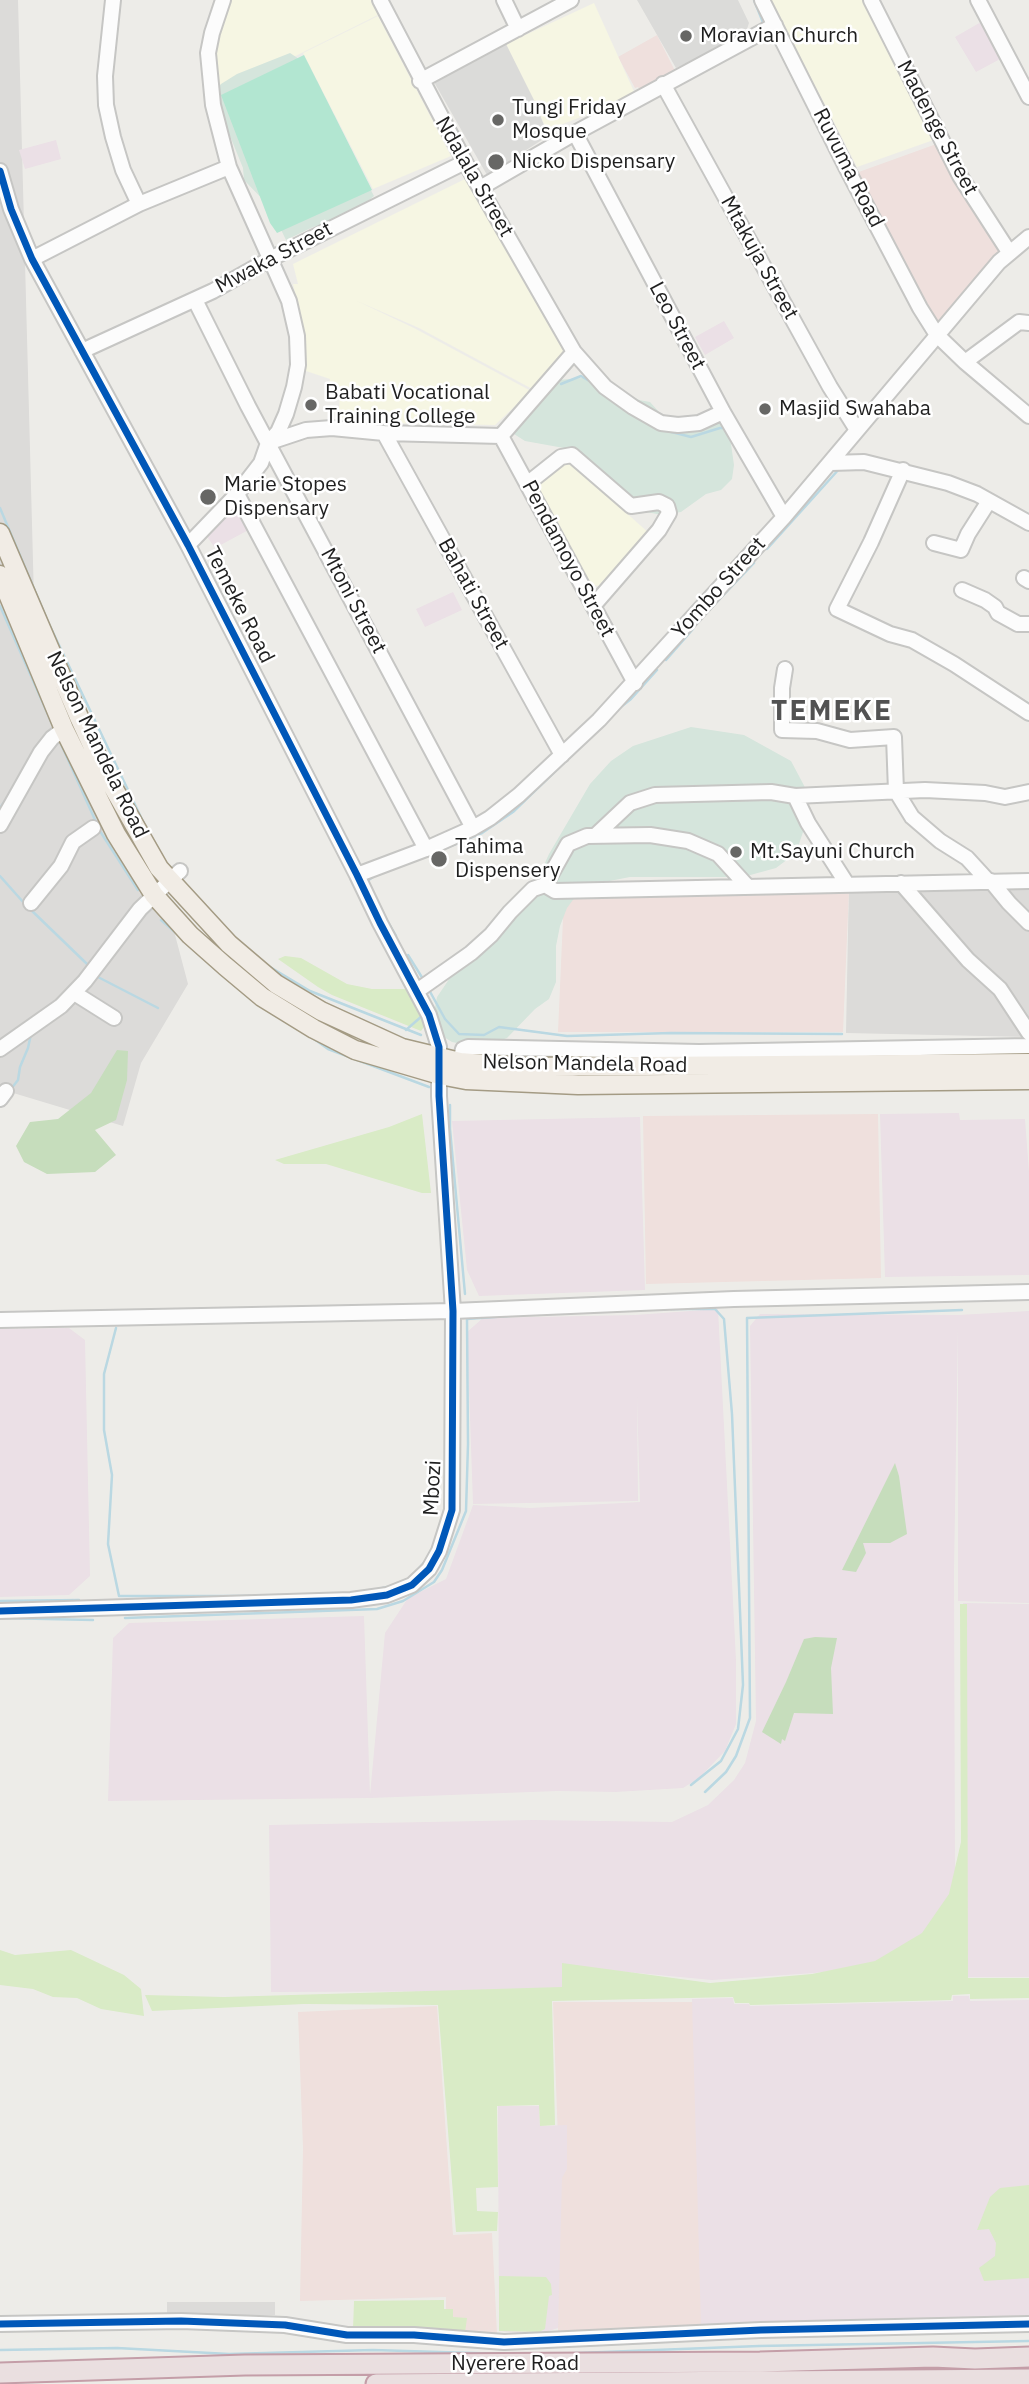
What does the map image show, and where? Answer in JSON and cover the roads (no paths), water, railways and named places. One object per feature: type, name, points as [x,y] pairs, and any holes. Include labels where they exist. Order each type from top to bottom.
[{"type":"highway","name":"Nyerere Road","points":[[0,2373],[244,2365],[761,2362],[1029,2357]]},
{"type":"highway","name":"Nyerere Road","points":[[376,2384],[957,2382],[1029,2379]]},
{"type":"main road","name":"Nelson Mandela Road","points":[[0,533],[79,717],[133,825],[229,944],[276,984],[321,1011],[467,1080],[578,1085],[1029,1080]]},
{"type":"main road","name":"Nelson Mandela Road","points":[[0,575],[64,729],[117,834],[154,895],[190,935],[262,997],[355,1050],[439,1066],[460,1062],[520,1067],[1029,1063]]},
{"type":"street","points":[[113,0],[105,76],[106,105],[123,170],[139,204]]},
{"type":"street","points":[[188,545],[237,494],[261,463],[268,443],[278,432],[286,414],[298,365],[298,336],[289,301],[229,167],[211,95],[208,53],[223,0]]},
{"type":"street","name":"Ndalala Street","points":[[380,0],[464,162],[574,352],[605,387],[661,423],[699,423],[723,412]]},
{"type":"street","points":[[504,0],[518,29]]},
{"type":"street","points":[[420,81],[571,0]]},
{"type":"street","name":"Ruvuma Road","points":[[762,0],[877,226],[937,335],[1029,416]]},
{"type":"street","name":"Madenge Street","points":[[871,0],[960,176],[1009,252]]},
{"type":"street","points":[[978,0],[1029,97]]},
{"type":"street","points":[[480,188],[775,24]]},
{"type":"street","name":"Mtakuja Street","points":[[663,84],[830,387],[857,430]]},
{"type":"street","name":"Leo Street","points":[[575,133],[723,412],[784,517]]},
{"type":"street","name":"Mwaka Street","points":[[82,351],[195,299],[464,162]]},
{"type":"street","points":[[32,259],[139,204],[229,167]]},
{"type":"street","name":"Temeke Road","points":[[0,172],[11,209],[32,259],[188,545],[433,1023],[439,1066]]},
{"type":"street","name":"Yombo Street","points":[[357,875],[473,828],[510,802],[600,720],[784,517],[1009,252],[1029,237]]},
{"type":"street","name":"Mtoni Street","points":[[195,299],[268,443],[473,828]]},
{"type":"street","points":[[965,362],[1019,322],[1029,323]]},
{"type":"street","points":[[268,443],[306,430],[332,428],[384,433],[501,435],[574,352]]},
{"type":"street","name":"Bahati Street","points":[[384,433],[562,755]]},
{"type":"street","name":"Pendamoyo Street","points":[[501,435],[635,683]]},
{"type":"street","points":[[527,484],[561,457],[572,455],[631,506],[659,502],[667,506],[669,513],[659,530],[593,606]]},
{"type":"street","points":[[831,463],[864,462],[948,483],[1029,523]]},
{"type":"street","points":[[903,470],[837,609],[920,645],[1029,713]]},
{"type":"street","points":[[237,494],[426,849]]},
{"type":"street","points":[[934,543],[961,551],[968,534],[989,501]]},
{"type":"street","points":[[962,590],[990,603],[998,613],[1020,626],[1029,624]]},
{"type":"street","points":[[785,669],[782,730],[817,731],[850,740],[894,737],[896,791],[912,817],[940,841],[967,858],[1029,923]]},
{"type":"street","points":[[0,825],[41,752],[54,736],[64,729]]},
{"type":"street","points":[[596,835],[630,803],[654,795],[771,792],[795,796],[896,791],[985,793],[1005,797],[1029,792]]},
{"type":"street","points":[[795,796],[812,830],[847,884]]},
{"type":"street","points":[[31,902],[61,866],[73,842],[93,828]]},
{"type":"street","points":[[417,991],[471,953],[533,889],[545,885],[568,845],[587,836],[650,835],[688,841],[718,854],[748,887]]},
{"type":"street","points":[[0,1049],[52,1014],[76,991],[127,925],[175,876]]},
{"type":"street","points":[[545,885],[555,891],[1029,881]]},
{"type":"street","points":[[901,883],[968,960],[1000,989],[1029,1033]]},
{"type":"street","points":[[76,991],[79,996],[114,1018]]},
{"type":"street","points":[[460,1062],[463,1049],[468,1046],[699,1052],[1029,1046]]},
{"type":"street","name":"Mbozi","points":[[0,1611],[351,1600],[387,1595],[412,1585],[429,1569],[439,1550],[452,1510],[453,1311],[439,1066]]},
{"type":"street","points":[[0,1320],[453,1311],[734,1299],[1029,1292]]},
{"type":"street","points":[[0,2324],[181,2321],[285,2325],[347,2336],[414,2335],[504,2342],[774,2330],[1029,2323]]},
{"type":"waterway","points":[[754,0],[764,25]]},
{"type":"waterway","points":[[769,34],[781,52]]},
{"type":"waterway","points":[[952,329],[970,307]]},
{"type":"waterway","points":[[561,384],[581,376],[591,382]]},
{"type":"waterway","points":[[660,429],[691,437],[727,428]]},
{"type":"waterway","points":[[767,549],[840,468]]},
{"type":"waterway","points":[[0,508],[48,622],[148,832]]},
{"type":"waterway","points":[[695,625],[754,563]]},
{"type":"waterway","points":[[0,606],[54,728]]},
{"type":"waterway","points":[[666,660],[693,629]]},
{"type":"waterway","points":[[617,710],[631,699],[657,670]]},
{"type":"waterway","points":[[61,744],[96,822]]},
{"type":"waterway","points":[[429,855],[482,833],[513,812],[576,751]]},
{"type":"waterway","points":[[0,808],[10,794]]},
{"type":"waterway","points":[[98,828],[138,890]]},
{"type":"waterway","points":[[366,882],[377,874]]},
{"type":"waterway","points":[[0,876],[24,903]]},
{"type":"waterway","points":[[29,908],[87,964]]},
{"type":"waterway","points":[[382,912],[396,936]]},
{"type":"waterway","points":[[161,920],[183,939]]},
{"type":"waterway","points":[[408,955],[423,979]]},
{"type":"waterway","points":[[265,964],[310,991],[421,1035]]},
{"type":"waterway","points":[[96,976],[158,1008]]},
{"type":"waterway","points":[[428,988],[445,1019],[459,1034],[484,1035],[499,1027],[567,1036],[671,1033],[842,1034]]},
{"type":"waterway","points":[[406,1030],[422,1016]]},
{"type":"waterway","points":[[11,1089],[18,1080],[31,1034]]},
{"type":"waterway","points":[[310,1036],[328,1049],[429,1087]]},
{"type":"waterway","points":[[504,1055],[530,1058],[602,1058]]},
{"type":"waterway","points":[[450,1105],[465,1294]]},
{"type":"waterway","points":[[671,1309],[715,1309],[724,1319],[732,1414],[743,1685],[738,1729],[721,1761],[691,1785]]},
{"type":"waterway","points":[[705,1792],[726,1772],[736,1756],[750,1718],[747,1318],[962,1310]]},
{"type":"waterway","points":[[125,1618],[377,1609],[403,1601],[434,1582],[442,1570],[466,1511],[467,1319],[535,1314]]},
{"type":"waterway","points":[[116,1328],[104,1374],[104,1430],[112,1475],[108,1544],[119,1596],[250,1596]]},
{"type":"waterway","points":[[413,1575],[427,1559]]},
{"type":"waterway","points":[[378,1589],[392,1586]]},
{"type":"waterway","points":[[0,1601],[79,1600]]},
{"type":"waterway","points":[[0,1618],[93,1620]]},
{"type":"waterway","points":[[552,2354],[759,2346],[1029,2341]]},
{"type":"waterway","points":[[0,2350],[117,2348],[229,2354],[373,2350],[507,2354]]},
{"type":"place","name":"Moravian Church","points":[[686,36]]},
{"type":"place","name":"Tungi Friday Mosque","points":[[498,120]]},
{"type":"place","name":"Nicko Dispensary","points":[[496,162]]},
{"type":"place","name":"Babati Vocational Training College","points":[[311,405]]},
{"type":"place","name":"Masjid Swahaba","points":[[765,409]]},
{"type":"place","name":"Marie Stopes Dispensary","points":[[208,497]]},
{"type":"place","name":"Mt.Sayuni Church","points":[[736,852]]},
{"type":"place","name":"Tahima Dispensery","points":[[439,859]]},
{"type":"district","name":"TEMEKE","points":[[832,712]]}]
